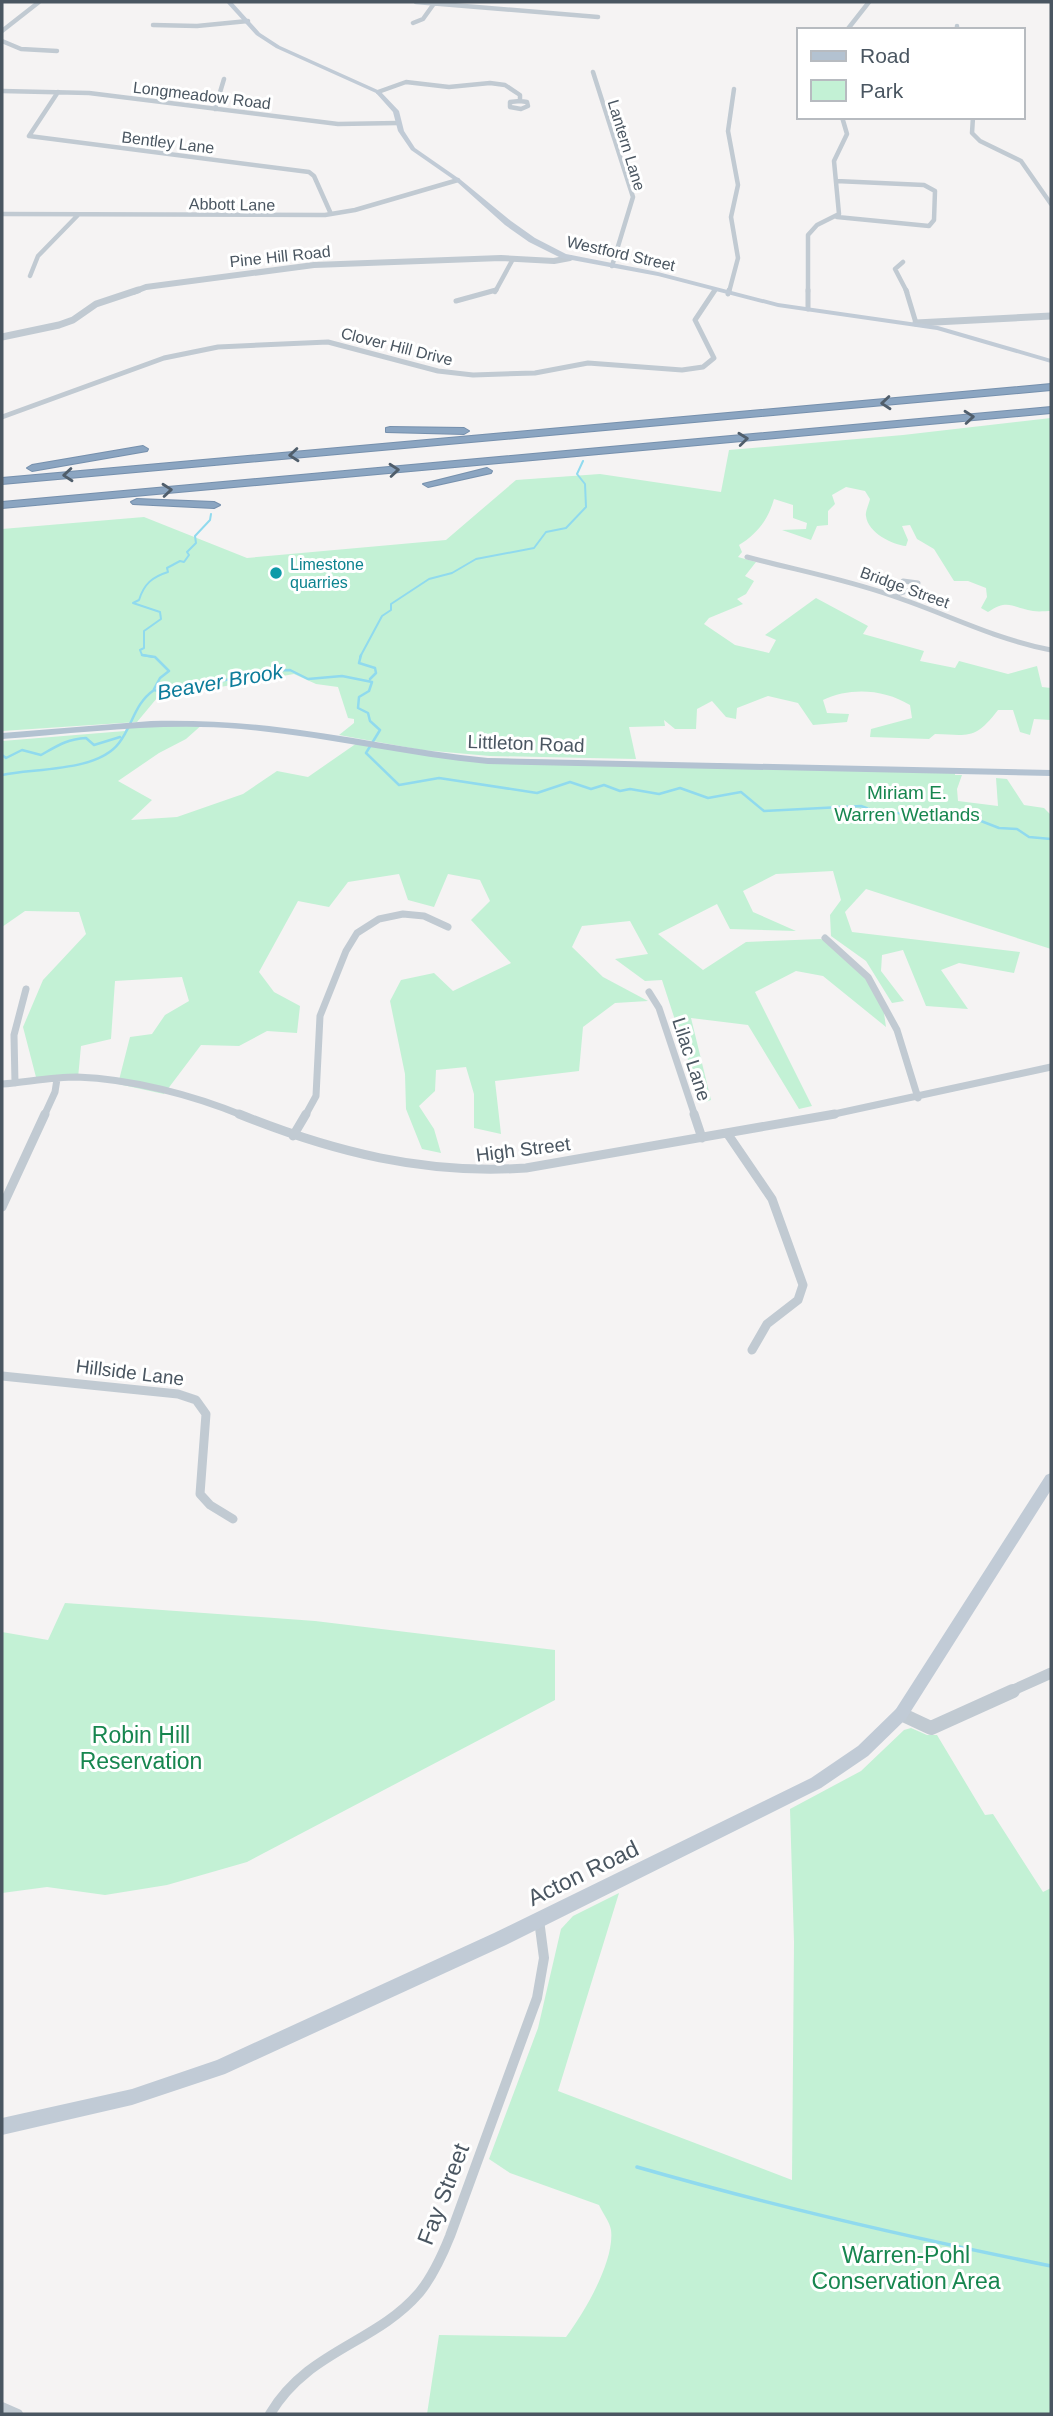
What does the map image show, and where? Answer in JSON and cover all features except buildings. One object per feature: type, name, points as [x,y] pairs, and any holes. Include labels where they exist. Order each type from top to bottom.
[{"type":"highway","points":[[2,481],[1051,387]]},
{"type":"highway","points":[[2,507],[1051,410]]},
{"type":"highway","points":[[390,430],[485,431],[631,426]]},
{"type":"highway","points":[[428,484],[476,472],[713,442]]},
{"type":"highway","points":[[2,472],[91,460],[143,449]]},
{"type":"highway","points":[[2,507],[124,502],[214,505]]},
{"type":"main road","points":[[229,2],[258,34],[278,47],[378,92]]},
{"type":"main road","name":"Westford Street","points":[[378,92],[396,111],[398,123],[413,149],[458,180],[532,240],[570,258],[658,274],[728,294],[808,309],[916,323],[1051,361]]},
{"type":"main road","name":"Littleton Road","points":[[2,736],[163,724],[252,727],[453,758],[513,762],[1051,773]]},
{"type":"main road","name":"Acton Road","points":[[2,2127],[132,2097],[219,2068],[539,1919],[816,1783],[863,1751],[901,1714],[1051,1479]]},
{"type":"street","points":[[3,28],[39,2]]},
{"type":"street","points":[[416,2],[598,17]]},
{"type":"street","points":[[849,28],[869,2]]},
{"type":"street","points":[[413,23],[423,19],[433,5]]},
{"type":"street","points":[[153,25],[197,26],[247,21]]},
{"type":"street","points":[[2,40],[6,45],[23,49],[57,51]]},
{"type":"street","name":"Lantern Lane","points":[[593,72],[633,197],[612,266]]},
{"type":"street","points":[[215,109],[224,79]]},
{"type":"street","points":[[378,92],[406,82],[449,87],[494,83],[516,91],[520,101]]},
{"type":"street","points":[[728,294],[738,258],[731,217],[738,185],[728,131],[734,89]]},
{"type":"street","name":"Longmeadow Road","points":[[2,91],[58,92],[338,124],[398,123]]},
{"type":"street","name":"Bentley Lane","points":[[58,92],[29,136],[299,170],[314,176],[331,214]]},
{"type":"street","points":[[837,217],[840,213],[835,158],[847,134],[843,119]]},
{"type":"street","points":[[973,119],[972,133],[979,141],[1021,160],[1051,204]]},
{"type":"street","name":"Abbott Lane","points":[[2,214],[331,214],[458,180]]},
{"type":"street","points":[[808,309],[807,235],[817,225],[837,217],[927,226],[934,220],[935,191],[924,185],[836,181]]},
{"type":"street","points":[[30,276],[38,256],[78,215]]},
{"type":"street","name":"Pine Hill Road","points":[[2,337],[59,325],[116,296],[178,282],[314,265],[513,259],[554,261],[570,258]]},
{"type":"street","points":[[456,301],[495,292],[513,259]]},
{"type":"street","points":[[903,262],[895,269],[905,286],[916,323],[1051,316]]},
{"type":"street","name":"Clover Hill Drive","points":[[2,417],[164,358],[218,347],[328,341],[434,370],[464,374],[535,373],[594,363],[656,370],[696,368],[708,365],[713,358],[710,345],[697,329],[695,320],[715,290]]},
{"type":"street","points":[[947,330],[951,321]]},
{"type":"street","name":"Bridge Street","points":[[747,557],[899,595],[1014,643],[1051,650]]},
{"type":"street","points":[[293,1136],[316,1096],[320,1016],[346,951],[357,933],[379,919],[403,914],[424,916],[448,927]]},
{"type":"street","points":[[825,938],[868,977],[897,1030],[918,1098]]},
{"type":"street","points":[[15,1083],[12,1035],[26,989]]},
{"type":"street","name":"Lilac Lane","points":[[649,992],[659,1008],[702,1138]]},
{"type":"street","name":"High Street","points":[[2,1084],[57,1079],[96,1080],[196,1101],[237,1113],[293,1136],[402,1163],[466,1171],[526,1168],[702,1138],[918,1098],[1051,1067]]},
{"type":"street","points":[[2,1207],[52,1100],[57,1079]]},
{"type":"street","points":[[727,1133],[772,1199],[803,1284],[798,1300],[767,1324],[752,1350]]},
{"type":"street","name":"Hillside Lane","points":[[2,1376],[154,1391],[193,1398],[205,1408],[206,1414],[200,1494],[211,1505],[233,1519]]},
{"type":"street","points":[[901,1714],[931,1728],[1051,1673]]},
{"type":"street","name":"Fay Street","points":[[271,2414],[278,2399],[296,2380],[408,2304],[432,2275],[442,2257],[537,1998],[544,1958],[539,1919]]},
{"type":"street","points":[[2,2407],[18,2414]]},
{"type":"green space","points":[[1051,418],[1051,611],[1033,611],[1010,605],[988,612],[981,608],[987,597],[986,588],[968,581],[954,581],[934,549],[917,539],[910,525],[902,526],[908,540],[906,546],[876,533],[868,522],[866,514],[870,499],[865,491],[846,487],[832,495],[835,504],[828,511],[828,525],[817,526],[811,540],[782,530],[806,529],[807,523],[793,518],[793,505],[774,499],[761,526],[739,545],[742,552],[738,557],[756,562],[745,576],[754,581],[746,594],[737,599],[743,604],[709,618],[704,624],[735,645],[769,653],[776,640],[765,635],[816,598],[868,626],[863,634],[924,651],[920,661],[955,668],[959,661],[1008,674],[1037,666],[1042,687],[1051,688],[1051,720],[1034,719],[1030,735],[1020,732],[1013,710],[998,710],[983,727],[971,734],[935,734],[929,739],[870,737],[871,729],[912,718],[910,705],[878,693],[856,692],[823,700],[827,713],[849,714],[847,722],[813,725],[798,703],[768,696],[737,708],[736,719],[726,717],[712,701],[697,709],[696,729],[675,729],[664,720],[665,726],[629,727],[636,759],[490,756],[422,750],[339,735],[354,723],[354,719],[348,718],[338,687],[316,684],[294,674],[157,698],[137,722],[2,731],[2,529],[144,517],[247,558],[446,540],[516,480],[600,474],[721,492],[729,450],[903,435]]},
{"type":"green space","name":"Miriam E. Warren Wetlands","points":[[204,723],[186,739],[159,753],[118,781],[152,800],[131,820],[177,817],[243,794],[277,771],[308,777],[357,743],[442,757],[955,771],[955,775],[962,775],[957,789],[958,801],[998,806],[996,778],[1007,779],[1024,805],[1044,808],[1051,815],[1051,949],[866,889],[845,912],[852,932],[1020,952],[1014,973],[959,963],[941,970],[968,1009],[926,1006],[903,950],[882,955],[881,971],[904,1001],[892,1003],[866,961],[831,936],[830,915],[841,900],[833,871],[776,874],[743,891],[753,912],[796,931],[730,929],[717,904],[658,934],[703,970],[746,942],[821,939],[847,956],[868,977],[883,1006],[886,1027],[823,976],[796,971],[755,992],[812,1106],[799,1109],[748,1025],[691,1018],[711,1100],[702,1103],[662,980],[645,981],[615,959],[648,954],[630,921],[582,926],[572,947],[603,977],[648,1001],[615,1003],[583,1027],[579,1071],[495,1081],[501,1134],[474,1128],[474,1094],[466,1067],[436,1070],[435,1091],[419,1106],[434,1129],[441,1153],[422,1149],[406,1109],[405,1074],[390,1001],[401,980],[434,973],[453,991],[511,963],[471,920],[490,901],[480,880],[448,874],[434,907],[408,900],[399,874],[348,882],[329,907],[298,901],[259,972],[274,992],[300,1006],[297,1033],[267,1031],[239,1046],[201,1045],[164,1094],[118,1084],[130,1037],[152,1034],[165,1015],[189,1001],[182,977],[115,981],[111,1039],[81,1046],[78,1078],[37,1081],[23,1027],[43,980],[86,934],[79,912],[25,911],[2,927],[2,741],[125,731],[127,726]]},
{"type":"green space","name":"Robin Hill Reservation","points":[[65,1603],[315,1621],[555,1650],[555,1700],[247,1862],[167,1885],[105,1895],[47,1887],[2,1893],[2,1632],[48,1640]]},
{"type":"green space","name":"Warren-Pohl Conservation Area","points":[[911,1728],[927,1735],[937,1735],[985,1815],[993,1814],[1043,1892],[1051,1888],[1051,2414],[427,2414],[439,2335],[566,2337],[597,2286],[608,2256],[611,2230],[599,2205],[510,2173],[489,2159],[538,2028],[561,1929],[573,1916],[619,1893],[558,2091],[792,2180],[794,1942],[790,1809],[861,1771],[904,1730]]},
{"type":"waterway","points":[[361,655],[382,616],[391,610],[391,604],[429,579],[452,573],[476,559],[534,548],[546,532],[566,528],[586,507],[585,484],[577,474],[583,461]]},
{"type":"waterway","points":[[142,655],[140,650],[144,648],[144,631],[161,619],[160,612],[133,603],[139,600],[146,585],[153,579],[168,572],[167,568],[180,561],[184,562],[189,555],[187,552],[196,543],[195,536],[210,520],[211,514]]},
{"type":"waterway","points":[[142,655],[155,657],[169,671],[160,678],[154,689]]},
{"type":"waterway","points":[[142,655],[153,657]]},
{"type":"waterway","points":[[361,655],[359,663],[375,668],[376,673],[370,679]]},
{"type":"waterway","name":"Beaver Brook","points":[[2,775],[81,764],[109,752],[119,743],[138,708],[154,690],[170,694],[191,683],[209,688],[225,680],[252,676],[263,671],[290,670],[308,679],[342,676],[372,682],[369,691],[359,697],[358,708],[368,713],[370,721],[380,730],[366,753],[399,785],[439,778],[537,793],[570,782],[591,789],[604,785],[620,791],[630,789],[659,794],[680,788],[708,798],[741,792],[764,811],[861,806],[880,813],[963,814],[999,828],[1017,829],[1029,837],[1051,839]]},
{"type":"waterway","points":[[2,755],[6,758],[22,750],[41,755],[73,740],[86,738],[94,745],[120,737]]},
{"type":"waterway","points":[[637,2167],[843,2221],[1051,2266]]},
{"type":"place","name":"Limestone quarries","points":[[276,573]]}]
